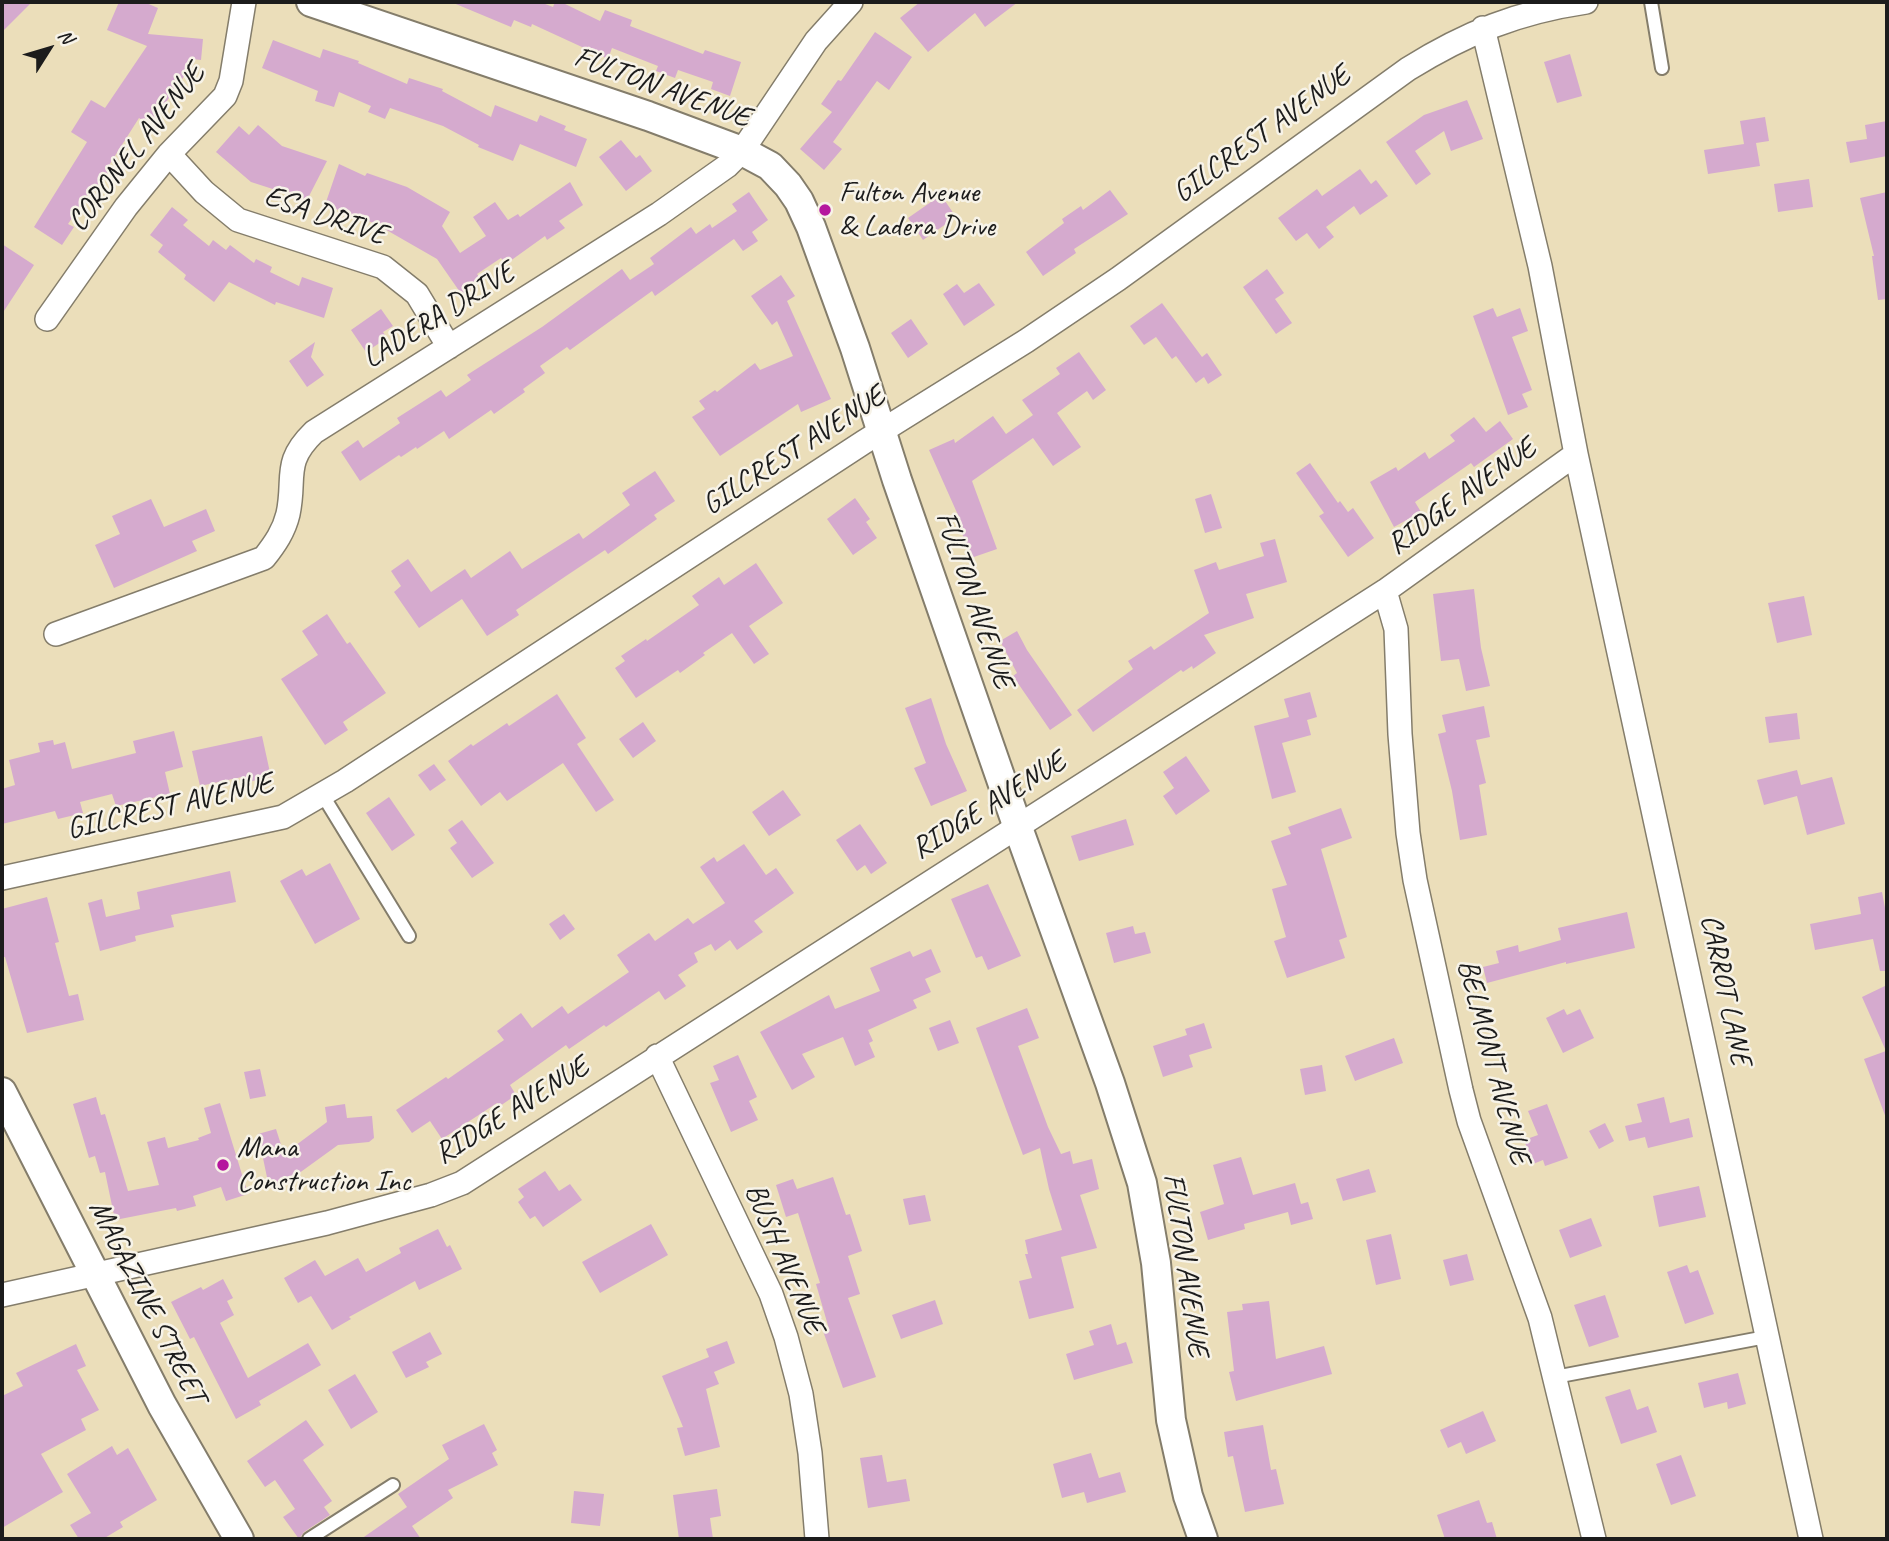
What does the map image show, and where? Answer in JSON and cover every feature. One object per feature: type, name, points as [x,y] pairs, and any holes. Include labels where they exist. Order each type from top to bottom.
[{"type":"street","name":"CORONEL AVENUE","points":[[47,319],[127,207],[169,154],[225,96],[231,81],[244,2]]},
{"type":"street","name":"FULTON AVENUE","points":[[311,2],[648,116],[742,151],[770,166],[788,184],[799,201],[846,324],[1017,825],[1114,1095],[1142,1183],[1156,1263],[1171,1419],[1188,1496],[1203,1539]]},
{"type":"street","name":"LADERA DRIVE","points":[[56,635],[264,558],[277,541],[288,514],[294,458],[314,432],[659,214],[727,166],[742,151],[816,41],[851,2]]},
{"type":"street","name":"GILCREST AVENUE","points":[[2,878],[283,817],[1026,341],[1118,279],[1408,69],[1448,44],[1483,28],[1517,16],[1586,2]]},
{"type":"street","name":"RIDGE AVENUE","points":[[2,1295],[327,1223],[431,1195],[462,1183],[1385,591],[1576,454],[1540,266],[1483,28]]},
{"type":"street","name":"ESA DRIVE","points":[[169,154],[204,192],[238,220],[383,267],[417,294],[449,347]]},
{"type":"street","name":"CARROT LANE","points":[[1576,454],[1811,1539]]},
{"type":"street","name":"BELMONT AVENUE","points":[[1385,591],[1396,629],[1401,747],[1415,880],[1469,1121],[1530,1285],[1594,1539]]},
{"type":"street","name":"BUSH AVENUE","points":[[657,1056],[771,1294],[786,1337],[801,1394],[809,1441],[817,1539]]},
{"type":"street","name":"MAGAZINE STREET","points":[[2,1092],[162,1405],[239,1539]]},
{"type":"lane","points":[[1651,2],[1662,68]]},
{"type":"lane","points":[[322,794],[409,936]]},
{"type":"lane","points":[[1555,1377],[1766,1337]]},
{"type":"lane","points":[[309,1539],[393,1485]]},
{"type":"building","points":[[2,2],[32,2],[2,32]]},
{"type":"building","points":[[119,2],[144,2],[158,8],[148,34],[203,39],[201,60],[192,59],[191,75],[185,75],[150,125],[139,118],[106,170],[109,172],[97,189],[93,187],[68,224],[74,227],[62,245],[34,227],[87,142],[71,132],[91,100],[105,108],[147,46],[107,30]]},
{"type":"building","points":[[451,2],[540,2],[553,7],[555,2],[561,2],[600,21],[605,10],[632,20],[630,26],[703,54],[705,50],[741,62],[730,96],[711,89],[713,82],[678,70],[675,78],[656,71],[658,66],[612,48],[608,59],[532,24],[531,27],[514,20],[511,27]]},
{"type":"building","points":[[920,2],[1018,2],[985,27],[975,13],[928,52],[900,18]]},
{"type":"building","points":[[875,32],[912,57],[889,90],[877,81],[833,142],[842,149],[824,170],[800,149],[832,112],[821,104],[838,80],[841,81]]},
{"type":"building","points":[[273,40],[320,58],[323,49],[359,61],[358,63],[407,84],[409,78],[443,89],[442,91],[491,117],[495,105],[537,122],[540,115],[566,126],[564,130],[587,139],[576,167],[520,144],[513,161],[478,147],[479,145],[443,126],[390,108],[385,119],[368,112],[371,106],[339,92],[334,107],[315,101],[318,91],[262,68]]},
{"type":"building","points":[[1570,54],[1582,96],[1557,103],[1544,62]]},
{"type":"building","points":[[1467,100],[1483,139],[1451,151],[1444,131],[1415,151],[1431,174],[1416,185],[1386,142],[1424,115]]},
{"type":"building","points":[[1765,117],[1769,141],[1756,143],[1760,166],[1708,174],[1704,150],[1744,144],[1740,121]]},
{"type":"building","points":[[1887,121],[1887,156],[1850,163],[1846,142],[1867,139],[1865,125]]},
{"type":"building","points":[[258,125],[282,146],[327,161],[307,200],[251,182],[216,152],[239,126],[249,135]]},
{"type":"building","points":[[621,140],[636,158],[640,155],[652,171],[626,191],[599,157]]},
{"type":"building","points":[[339,164],[365,176],[367,173],[407,187],[450,212],[442,226],[460,253],[486,236],[473,217],[495,202],[508,220],[518,214],[520,217],[570,182],[583,205],[559,221],[565,228],[547,240],[545,236],[506,264],[501,258],[477,274],[482,281],[462,295],[437,259],[376,224],[325,205]]},
{"type":"building","points":[[1360,169],[1371,184],[1376,180],[1388,196],[1360,215],[1354,206],[1326,227],[1334,237],[1319,249],[1307,233],[1296,241],[1278,218],[1317,189],[1322,196]]},
{"type":"building","points":[[1809,179],[1813,207],[1778,212],[1774,184]]},
{"type":"building","points":[[1110,190],[1128,214],[1074,249],[1076,253],[1043,276],[1026,252],[1064,223],[1062,219],[1081,206],[1083,210]]},
{"type":"building","points":[[749,192],[768,220],[752,232],[758,241],[743,251],[734,239],[655,296],[652,291],[570,350],[567,347],[540,366],[545,373],[523,389],[525,392],[494,414],[491,410],[449,439],[444,431],[417,449],[416,447],[401,457],[399,455],[360,481],[341,452],[358,440],[363,448],[400,423],[397,418],[441,390],[446,397],[471,380],[467,375],[542,327],[622,269],[630,280],[654,264],[650,258],[691,227],[696,234],[710,224],[712,228],[737,211],[732,204]]},
{"type":"building","points":[[1887,192],[1887,299],[1878,300],[1874,256],[1860,198]]},
{"type":"building","points":[[941,195],[956,217],[923,240],[908,218]]},
{"type":"building","points":[[172,207],[188,220],[183,225],[209,246],[213,240],[226,250],[230,245],[254,263],[256,259],[272,267],[270,272],[299,286],[302,277],[333,288],[324,318],[276,302],[275,305],[229,282],[214,302],[184,279],[186,275],[158,252],[163,245],[150,235]]},
{"type":"building","points":[[2,244],[34,265],[2,314]]},
{"type":"building","points":[[1267,269],[1284,293],[1275,299],[1292,323],[1276,334],[1243,287]]},
{"type":"building","points":[[781,275],[795,296],[787,301],[831,399],[801,412],[798,404],[720,456],[692,417],[705,409],[699,401],[715,390],[717,392],[755,363],[760,370],[793,356],[777,321],[772,325],[751,296]]},
{"type":"building","points":[[979,283],[995,305],[964,326],[943,294],[957,284],[964,293]]},
{"type":"building","points":[[1162,303],[1202,357],[1207,353],[1222,375],[1208,384],[1204,377],[1196,383],[1176,356],[1172,359],[1156,337],[1144,345],[1130,326]]},
{"type":"building","points":[[1493,308],[1497,317],[1520,308],[1528,331],[1512,337],[1532,390],[1522,394],[1528,407],[1508,415],[1473,316]]},
{"type":"building","points":[[381,309],[393,326],[383,332],[387,338],[366,352],[351,330]]},
{"type":"building","points":[[911,319],[928,344],[908,358],[891,333]]},
{"type":"building","points":[[315,342],[311,357],[324,375],[307,387],[289,361]]},
{"type":"building","points":[[1079,352],[1106,390],[1093,400],[1087,391],[1057,413],[1081,447],[1053,466],[1033,438],[972,481],[997,549],[971,558],[959,525],[962,524],[929,450],[954,439],[955,443],[993,416],[1006,434],[1033,415],[1022,400],[1060,374],[1056,368]]},
{"type":"building","points":[[1474,417],[1486,432],[1500,421],[1513,439],[1474,467],[1471,463],[1415,502],[1421,512],[1394,527],[1370,482],[1396,467],[1398,471],[1425,452],[1429,459],[1455,441],[1450,435]]},
{"type":"building","points":[[1310,463],[1338,503],[1340,501],[1348,512],[1353,508],[1374,538],[1348,557],[1319,516],[1324,513],[1296,473]]},
{"type":"building","points":[[655,471],[675,501],[654,515],[657,519],[608,554],[605,550],[516,610],[519,615],[487,636],[462,599],[419,628],[394,592],[401,586],[391,571],[408,559],[431,592],[465,569],[471,578],[510,551],[522,569],[579,533],[583,539],[630,505],[622,493]]},
{"type":"building","points":[[1211,494],[1222,528],[1205,533],[1195,499]]},
{"type":"building","points":[[855,498],[870,519],[866,522],[877,538],[853,555],[827,519]]},
{"type":"building","points":[[151,499],[164,527],[206,509],[215,531],[192,541],[197,551],[114,588],[95,545],[120,534],[112,516]]},
{"type":"building","points":[[1275,539],[1287,582],[1246,594],[1254,618],[1204,635],[1216,653],[1193,669],[1192,666],[1183,672],[1181,670],[1093,732],[1077,710],[1133,669],[1128,661],[1151,646],[1154,650],[1209,613],[1194,570],[1216,562],[1219,570],[1264,556],[1260,543]]},
{"type":"building","points":[[756,563],[783,603],[749,626],[769,654],[754,664],[732,633],[680,673],[678,670],[636,698],[615,668],[625,661],[621,656],[699,605],[692,596],[719,577],[724,585]]},
{"type":"building","points":[[1474,589],[1481,648],[1490,686],[1466,691],[1459,659],[1441,661],[1433,594]]},
{"type":"building","points":[[1804,596],[1812,635],[1777,643],[1768,603]]},
{"type":"building","points":[[327,614],[386,693],[343,722],[348,730],[325,745],[281,679],[318,655],[302,631]]},
{"type":"building","points":[[1017,631],[1072,715],[1050,730],[1013,676],[1017,673],[1000,641]]},
{"type":"building","points":[[1310,692],[1317,717],[1307,720],[1311,735],[1282,743],[1296,792],[1272,799],[1254,726],[1289,717],[1284,699]]},
{"type":"building","points":[[557,694],[586,738],[577,744],[614,800],[596,812],[563,763],[507,801],[500,792],[481,806],[448,761],[471,744],[473,746],[507,723],[509,726]]},
{"type":"building","points":[[931,698],[946,744],[967,791],[931,806],[914,768],[926,763],[905,708]]},
{"type":"building","points":[[1484,706],[1490,737],[1476,740],[1486,783],[1479,785],[1487,835],[1460,840],[1452,791],[1438,734],[1446,732],[1442,715]]},
{"type":"building","points":[[1797,713],[1800,739],[1769,743],[1765,717]]},
{"type":"building","points":[[643,722],[656,741],[633,758],[619,739]]},
{"type":"building","points":[[174,731],[183,767],[165,772],[170,794],[116,806],[112,794],[80,802],[83,813],[58,819],[55,811],[2,824],[2,789],[15,785],[9,760],[40,752],[38,743],[53,740],[54,745],[65,742],[72,769],[136,753],[133,741]]},
{"type":"building","points":[[262,736],[271,777],[243,783],[242,777],[200,786],[192,751]]},
{"type":"building","points":[[1186,756],[1210,791],[1176,815],[1163,796],[1174,788],[1163,772]]},
{"type":"building","points":[[434,764],[446,780],[430,791],[418,775]]},
{"type":"building","points":[[1797,770],[1801,785],[1832,777],[1845,824],[1807,835],[1797,796],[1764,805],[1757,780]]},
{"type":"building","points":[[783,790],[801,815],[769,836],[752,812]]},
{"type":"building","points":[[389,797],[415,835],[392,851],[366,813]]},
{"type":"building","points":[[1341,808],[1352,838],[1321,849],[1347,937],[1339,940],[1345,958],[1287,978],[1274,941],[1286,937],[1272,889],[1287,885],[1271,841],[1291,834],[1288,827]]},
{"type":"building","points":[[1126,819],[1134,845],[1079,861],[1071,836]]},
{"type":"building","points":[[462,820],[494,863],[472,878],[450,848],[457,843],[448,830]]},
{"type":"building","points":[[860,824],[887,863],[871,874],[865,865],[857,871],[836,840]]},
{"type":"building","points":[[744,844],[766,875],[776,868],[794,893],[754,921],[763,932],[737,950],[730,940],[715,951],[711,944],[694,953],[698,962],[678,975],[686,986],[665,1000],[659,991],[569,1049],[566,1045],[510,1085],[516,1095],[500,1106],[497,1103],[442,1139],[430,1121],[412,1133],[396,1110],[446,1077],[448,1079],[504,1040],[497,1031],[521,1013],[532,1028],[562,1006],[568,1014],[629,972],[617,955],[649,933],[655,941],[688,918],[693,924],[725,903],[700,867],[714,857],[717,862]]},
{"type":"building","points":[[330,863],[360,919],[315,944],[280,881],[302,869],[306,876]]},
{"type":"building","points":[[230,871],[236,902],[171,915],[174,927],[135,936],[136,941],[100,951],[88,903],[102,899],[106,917],[140,909],[137,892]]},
{"type":"building","points":[[988,884],[1021,956],[988,970],[982,956],[976,958],[951,899]]},
{"type":"building","points":[[1882,892],[1885,908],[1887,907],[1887,971],[1880,971],[1873,939],[1815,950],[1810,924],[1861,914],[1858,897]]},
{"type":"building","points":[[47,897],[59,942],[55,943],[69,996],[78,994],[84,1020],[27,1033],[5,957],[2,957],[2,909]]},
{"type":"building","points":[[1627,912],[1635,948],[1566,962],[1487,983],[1483,967],[1499,963],[1496,951],[1518,945],[1519,952],[1561,940],[1558,928]]},
{"type":"building","points":[[564,914],[575,929],[560,940],[549,924]]},
{"type":"building","points":[[1133,926],[1135,934],[1145,932],[1151,953],[1114,963],[1106,933]]},
{"type":"building","points":[[931,949],[941,972],[925,979],[931,992],[913,1000],[917,1008],[868,1030],[873,1041],[869,1043],[875,1057],[855,1066],[843,1037],[802,1054],[815,1077],[792,1090],[760,1032],[829,995],[835,1009],[880,991],[870,968],[910,951],[913,957]]},
{"type":"building","points":[[1887,985],[1886,1118],[1864,1059],[1886,1051],[1862,997]]},
{"type":"building","points":[[1027,1008],[1039,1038],[1018,1046],[1048,1127],[1061,1154],[1070,1151],[1073,1164],[1092,1159],[1099,1189],[1080,1195],[1097,1248],[1061,1257],[1074,1308],[1029,1319],[1019,1281],[1032,1278],[1025,1254],[1028,1254],[1025,1240],[1062,1230],[1040,1148],[1023,1155],[976,1028]]},
{"type":"building","points":[[1564,1009],[1567,1015],[1580,1009],[1594,1038],[1563,1053],[1546,1018]]},
{"type":"building","points":[[950,1020],[959,1043],[938,1051],[929,1028]]},
{"type":"building","points":[[1204,1023],[1212,1048],[1189,1055],[1193,1067],[1163,1077],[1153,1046],[1187,1035],[1185,1029]]},
{"type":"building","points":[[1394,1038],[1403,1063],[1355,1081],[1345,1056]]},
{"type":"building","points":[[738,1055],[757,1097],[749,1101],[758,1120],[731,1132],[710,1083],[719,1080],[713,1066]]},
{"type":"building","points":[[1322,1065],[1326,1091],[1305,1095],[1300,1069]]},
{"type":"building","points":[[260,1069],[266,1096],[250,1099],[244,1072]]},
{"type":"building","points":[[96,1097],[101,1115],[105,1114],[128,1191],[159,1185],[147,1142],[165,1137],[168,1148],[199,1140],[198,1138],[211,1133],[204,1108],[220,1103],[248,1194],[226,1201],[221,1187],[193,1196],[196,1206],[115,1220],[105,1172],[100,1173],[95,1156],[89,1158],[73,1104]]},
{"type":"building","points":[[1664,1097],[1670,1123],[1689,1118],[1693,1137],[1648,1148],[1645,1137],[1629,1141],[1625,1126],[1642,1122],[1637,1104]]},
{"type":"building","points":[[345,1104],[347,1118],[372,1116],[374,1138],[369,1142],[338,1145],[291,1179],[292,1183],[272,1189],[269,1187],[258,1134],[276,1129],[284,1154],[327,1122],[325,1107]]},
{"type":"building","points":[[1547,1104],[1568,1158],[1545,1166],[1543,1160],[1533,1164],[1524,1140],[1538,1135],[1528,1111]]},
{"type":"building","points":[[1605,1123],[1614,1141],[1599,1149],[1589,1131]]},
{"type":"building","points":[[1241,1157],[1253,1195],[1295,1183],[1301,1204],[1308,1202],[1313,1219],[1291,1225],[1288,1212],[1244,1224],[1245,1229],[1208,1240],[1200,1212],[1224,1204],[1213,1165]]},
{"type":"building","points":[[1369,1169],[1376,1192],[1343,1201],[1336,1179]]},
{"type":"building","points":[[545,1171],[559,1191],[570,1184],[582,1200],[543,1227],[535,1216],[530,1219],[518,1202],[524,1197],[518,1189]]},
{"type":"building","points":[[833,1177],[846,1215],[850,1214],[862,1251],[848,1256],[860,1294],[848,1298],[876,1377],[843,1388],[823,1331],[829,1329],[816,1284],[820,1283],[798,1213],[786,1217],[776,1185],[793,1179],[797,1189]]},
{"type":"building","points":[[1699,1186],[1706,1217],[1659,1227],[1653,1196]]},
{"type":"building","points":[[925,1195],[931,1221],[909,1225],[903,1199]]},
{"type":"building","points":[[1591,1218],[1602,1246],[1570,1258],[1559,1230]]},
{"type":"building","points":[[651,1224],[668,1255],[600,1293],[582,1262]]},
{"type":"building","points":[[438,1229],[462,1269],[419,1290],[415,1281],[349,1317],[351,1319],[332,1330],[311,1296],[298,1303],[284,1278],[315,1260],[325,1276],[358,1258],[366,1272],[401,1253],[399,1248]]},
{"type":"building","points":[[1391,1234],[1401,1279],[1376,1285],[1366,1240]]},
{"type":"building","points":[[1467,1254],[1474,1280],[1450,1286],[1443,1260]]},
{"type":"building","points":[[1687,1265],[1690,1273],[1698,1270],[1714,1314],[1685,1324],[1667,1272]]},
{"type":"building","points":[[223,1279],[233,1298],[227,1301],[234,1315],[220,1323],[248,1378],[308,1343],[321,1365],[259,1401],[261,1405],[236,1419],[194,1337],[190,1339],[171,1302]]},
{"type":"building","points":[[1605,1295],[1619,1337],[1589,1347],[1574,1305]]},
{"type":"building","points":[[935,1300],[943,1324],[901,1339],[892,1315]]},
{"type":"building","points":[[1269,1301],[1276,1359],[1324,1346],[1332,1374],[1236,1401],[1229,1372],[1234,1371],[1227,1312],[1243,1310],[1242,1304]]},
{"type":"building","points":[[1111,1324],[1117,1345],[1126,1342],[1133,1363],[1074,1380],[1066,1354],[1094,1345],[1089,1331]]},
{"type":"building","points":[[430,1332],[442,1354],[426,1362],[429,1367],[406,1378],[392,1352]]},
{"type":"building","points":[[727,1341],[735,1363],[714,1372],[719,1384],[706,1389],[720,1447],[685,1456],[677,1428],[683,1427],[662,1376],[709,1357],[706,1349]]},
{"type":"building","points":[[76,1344],[86,1366],[77,1370],[99,1410],[81,1419],[86,1430],[41,1454],[63,1492],[2,1528],[2,1396],[23,1386],[16,1373]]},
{"type":"building","points":[[1738,1373],[1746,1404],[1728,1409],[1727,1402],[1704,1408],[1698,1383]]},
{"type":"building","points":[[355,1374],[378,1412],[351,1429],[328,1390]]},
{"type":"building","points":[[1630,1389],[1637,1410],[1648,1406],[1657,1432],[1621,1444],[1605,1397]]},
{"type":"building","points":[[1483,1411],[1496,1441],[1466,1454],[1461,1442],[1448,1448],[1440,1430]]},
{"type":"building","points":[[306,1420],[324,1445],[303,1460],[332,1501],[324,1507],[330,1515],[304,1532],[299,1539],[283,1517],[295,1509],[275,1480],[265,1487],[247,1461]]},
{"type":"building","points":[[484,1424],[497,1450],[492,1453],[498,1465],[448,1490],[453,1498],[412,1526],[421,1539],[361,1539],[407,1507],[398,1494],[449,1459],[442,1445]]},
{"type":"building","points":[[1263,1425],[1271,1470],[1276,1469],[1284,1504],[1245,1512],[1233,1456],[1228,1457],[1224,1432]]},
{"type":"building","points":[[112,1446],[117,1455],[128,1448],[157,1500],[120,1522],[123,1527],[103,1539],[79,1539],[70,1525],[91,1513],[67,1474]]},
{"type":"building","points":[[1091,1453],[1099,1478],[1120,1472],[1126,1492],[1087,1503],[1084,1492],[1062,1498],[1053,1464]]},
{"type":"building","points":[[882,1455],[887,1482],[906,1479],[910,1501],[868,1508],[860,1458]]},
{"type":"building","points":[[1681,1455],[1696,1496],[1671,1505],[1656,1464]]},
{"type":"building","points":[[717,1489],[721,1516],[710,1518],[713,1539],[679,1539],[673,1495]]},
{"type":"building","points":[[574,1491],[604,1494],[600,1526],[571,1523]]},
{"type":"building","points":[[1479,1500],[1487,1523],[1492,1522],[1497,1539],[1445,1539],[1437,1515]]},
{"type":"place","name":"Fulton Avenue & Ladera Drive","points":[[825,210]]},
{"type":"place","name":"Mana Construction Inc","points":[[223,1165]]}]
